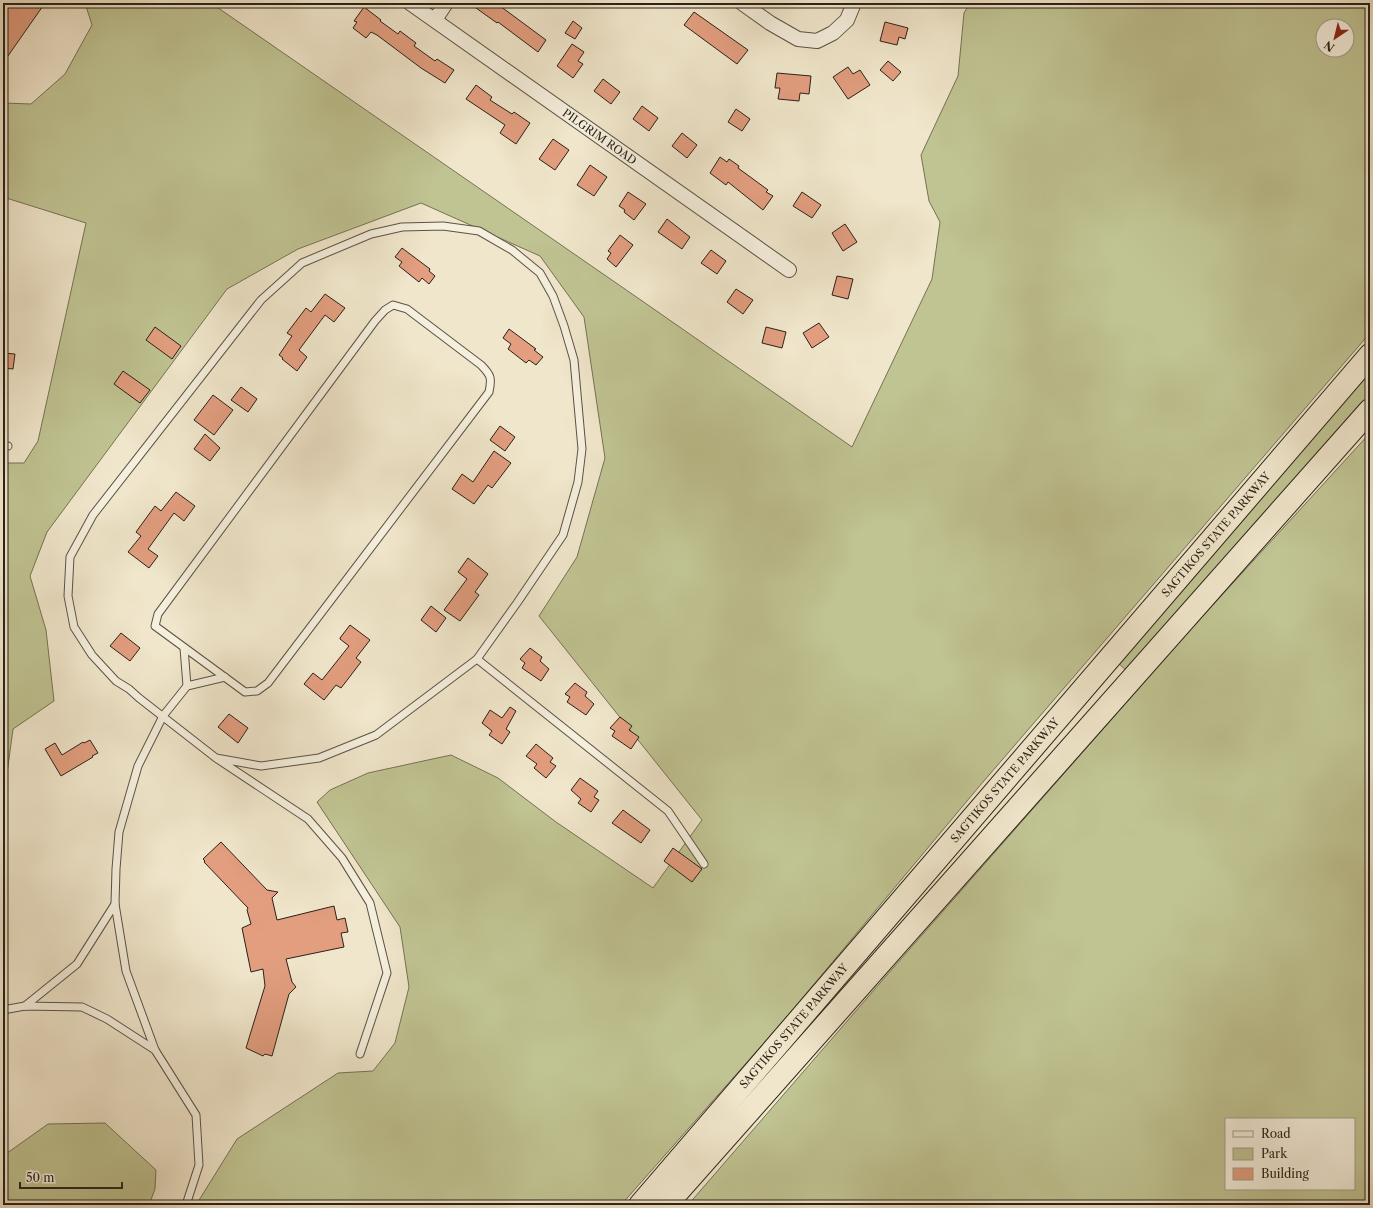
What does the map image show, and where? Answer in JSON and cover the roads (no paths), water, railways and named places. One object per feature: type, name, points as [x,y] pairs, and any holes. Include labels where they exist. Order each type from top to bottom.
[{"type":"highway","name":"SAGTIKOS STATE PARKWAY","points":[[640,1205],[1370,355]]},
{"type":"highway","name":"SAGTIKOS STATE PARKWAY","points":[[666,1205],[1370,410]]},
{"type":"street","name":"PILGRIM ROAD","points":[[410,3],[790,270]]},
{"type":"street","points":[[435,20],[446,3]]},
{"type":"street","points":[[742,3],[770,23],[798,39],[817,41],[834,33],[847,20],[854,3]]},
{"type":"lane","points":[[216,758],[261,766],[319,758],[376,735],[477,659],[563,535],[578,482],[582,449],[574,360],[564,326],[540,273],[512,250],[478,231],[443,226],[402,227],[371,234],[302,263],[261,300],[93,515],[70,557],[68,596],[74,627],[92,655],[116,681],[129,689],[216,758],[308,819],[342,858],[370,902],[387,973],[360,1054]]},
{"type":"lane","points":[[392,305],[407,309],[488,373],[492,380],[490,392],[268,683],[257,691],[245,692],[226,677],[155,626],[158,614],[375,321],[392,305]]},
{"type":"lane","points":[[184,648],[187,686]]},
{"type":"lane","points":[[477,659],[668,811],[704,864]]},
{"type":"lane","points":[[186,1205],[199,1165],[196,1115],[155,1050],[126,971],[115,904],[116,869],[119,832],[138,766],[163,716],[187,686],[226,677]]},
{"type":"lane","points":[[25,1006],[77,964],[115,904]]},
{"type":"lane","points":[[3,1010],[25,1006],[82,1007],[107,1019],[155,1050]]}]
